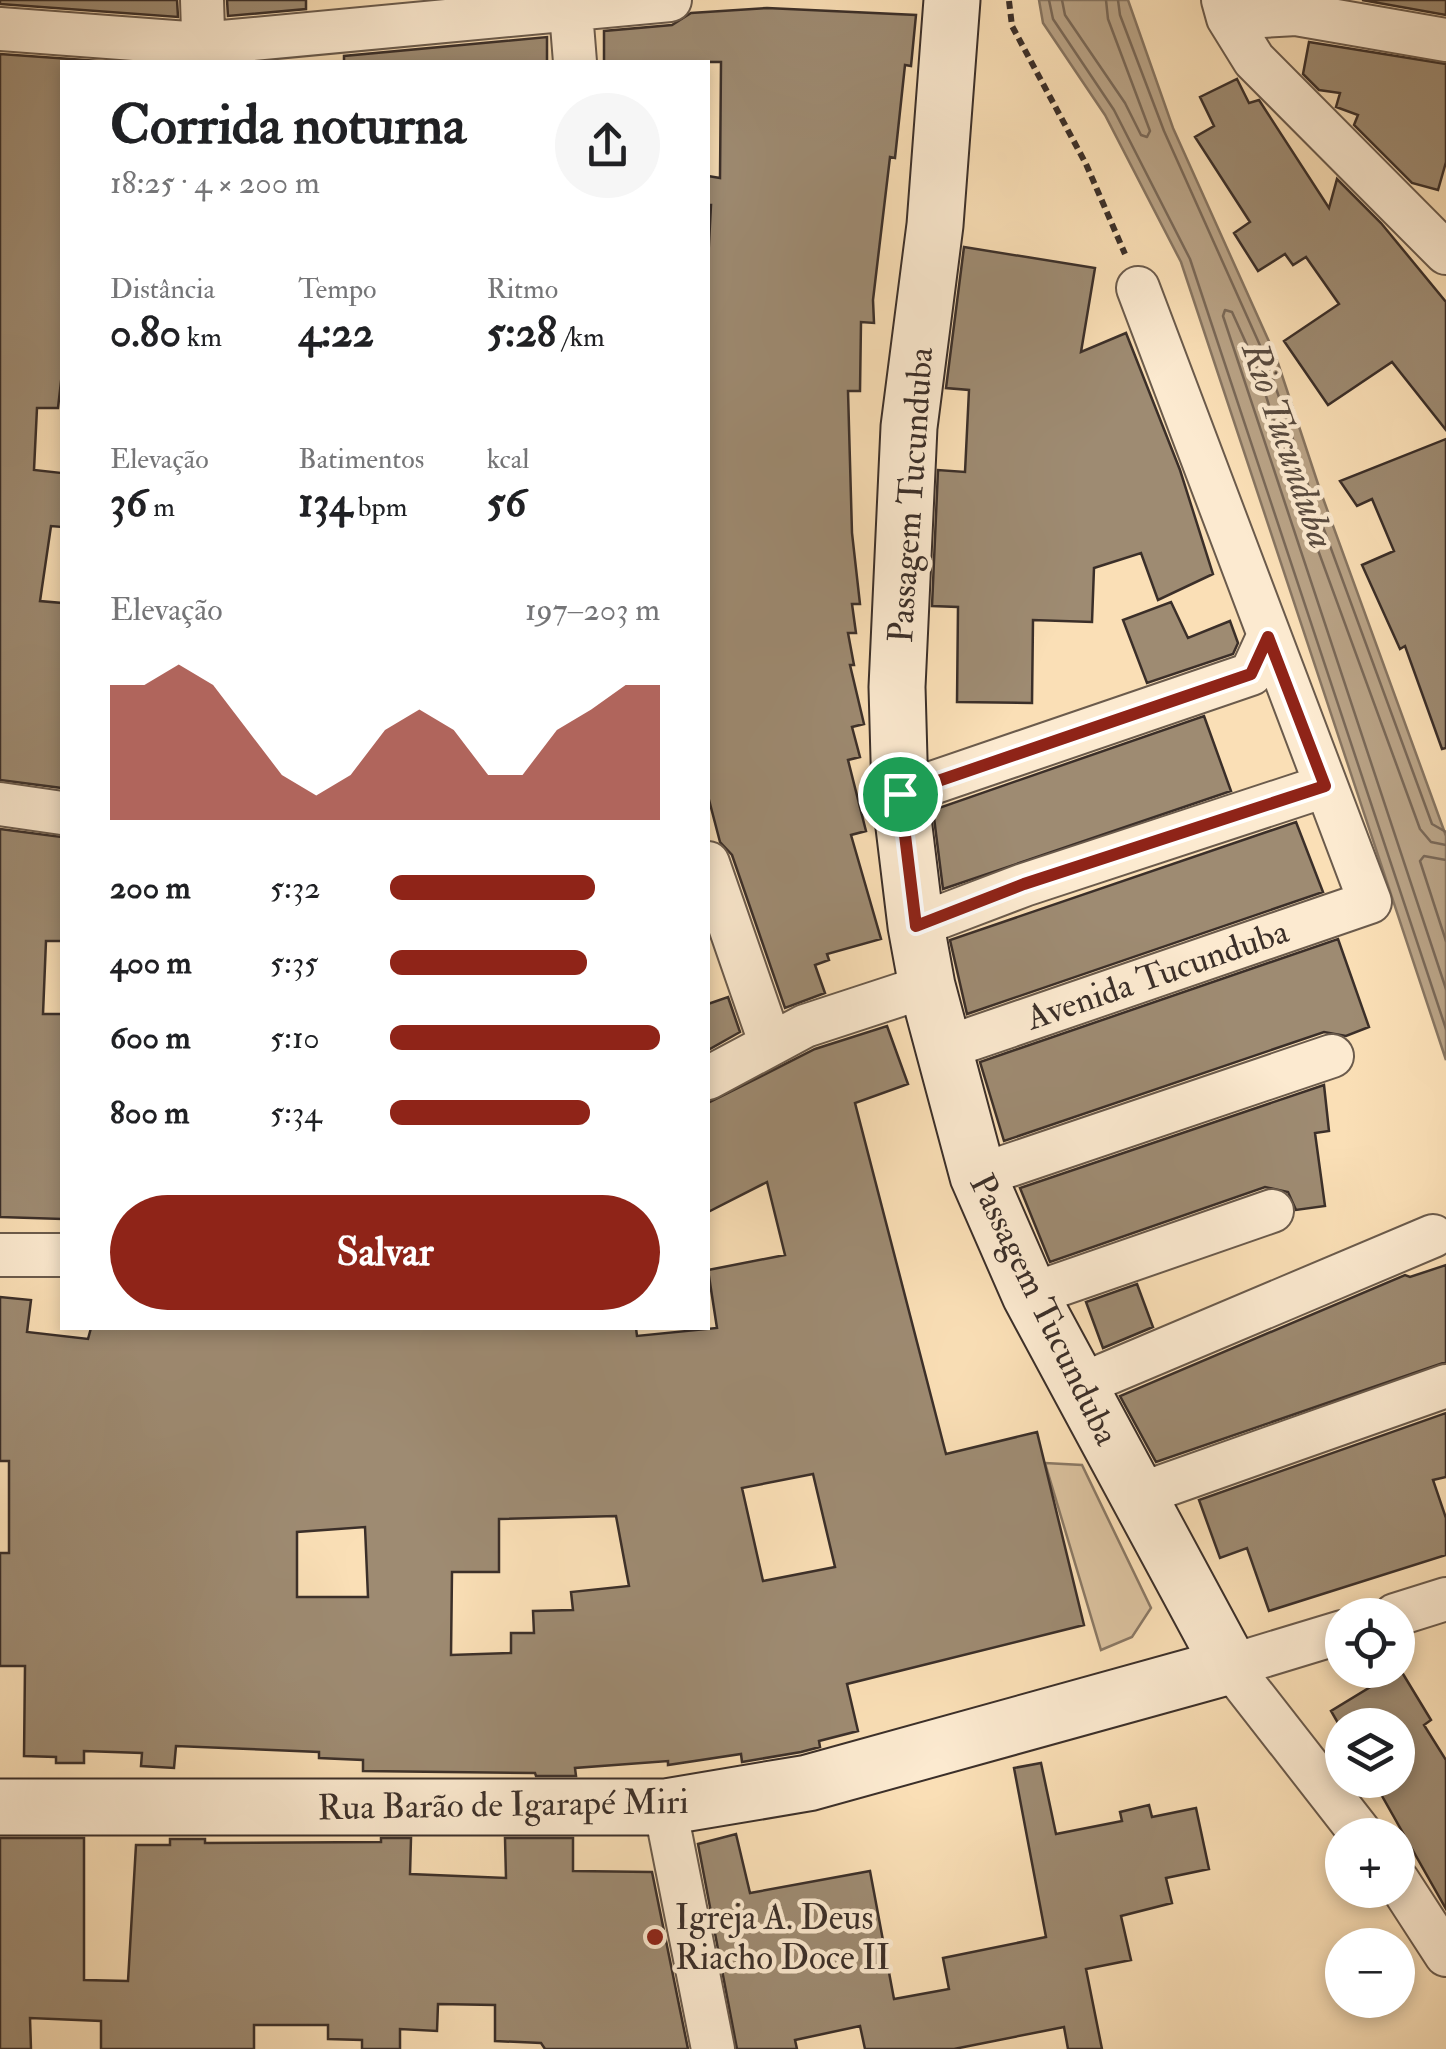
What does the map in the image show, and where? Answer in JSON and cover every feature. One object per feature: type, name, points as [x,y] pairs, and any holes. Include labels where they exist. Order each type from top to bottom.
[{"type":"street","points":[[202,0],[202,53]]},
{"type":"street","points":[[0,29],[202,53],[384,24],[571,12],[670,0]]},
{"type":"street","name":"Passagem Tucunduba","points":[[952,0],[936,225],[909,427],[897,688],[900,794],[916,926],[928,986],[978,1176],[1030,1296],[1230,1666],[1349,1818]]},
{"type":"street","points":[[1226,9],[1296,14],[1446,40]]},
{"type":"street","points":[[1226,9],[1254,60],[1446,254]]},
{"type":"street","points":[[571,12],[575,60]]},
{"type":"street","points":[[916,926],[1024,884],[1325,786],[1138,288]]},
{"type":"street","points":[[900,794],[1251,674],[1268,637]]},
{"type":"street","name":"Avenida Tucunduba","points":[[945,1048],[1370,902],[1325,786]]},
{"type":"street","points":[[0,804],[60,813]]},
{"type":"street","points":[[710,869],[770,1042]]},
{"type":"street","points":[[710,1077],[770,1042],[850,1009],[928,986]]},
{"type":"street","points":[[978,1176],[1332,1056]]},
{"type":"street","points":[[1030,1296],[1272,1211]]},
{"type":"street","points":[[1078,1386],[1433,1236]]},
{"type":"street","points":[[0,1256],[60,1255]]},
{"type":"street","points":[[1138,1495],[1446,1386]]},
{"type":"street","points":[[1415,1609],[1446,1599]]},
{"type":"street","name":"Rua Barão de Igarapé Miri","points":[[0,1808],[664,1807],[808,1782],[1325,1637]]},
{"type":"street","points":[[664,1807],[713,2049]]},
{"type":"street","points":[[1415,1907],[1446,1955]]},
{"type":"path","points":[[1009,1],[1012,26],[1086,164],[1138,288]]},
{"type":"shaded area","points":[[1045,1463],[1082,1465],[1151,1608],[1132,1637],[1101,1650]]},
{"type":"water","name":"Rio Tucunduba","points":[[1039,0],[1128,0],[1173,128],[1276,357],[1320,490],[1446,836],[1446,1060],[1181,262],[1105,115],[1043,23]]},
{"type":"building","points":[[0,0],[177,0],[178,17],[0,4]]},
{"type":"building","points":[[227,0],[306,0],[306,9],[228,16]]},
{"type":"building","points":[[1362,0],[1446,0],[1446,15]]},
{"type":"building","points":[[767,8],[916,15],[911,66],[905,65],[895,158],[890,157],[873,300],[874,323],[861,322],[860,391],[848,391],[852,533],[860,604],[852,604],[856,633],[848,633],[854,665],[850,665],[864,724],[852,727],[860,757],[848,760],[866,831],[851,835],[881,939],[827,954],[829,960],[815,965],[825,993],[785,1008],[732,855],[720,842],[710,804],[710,176],[720,178],[721,62],[604,60],[604,31],[672,25],[691,13]]},
{"type":"building","points":[[547,37],[547,60],[344,60],[344,56]]},
{"type":"building","points":[[1309,42],[1446,64],[1446,162],[1438,190],[1412,183],[1354,125],[1358,115],[1336,107],[1340,93],[1319,90],[1303,74]]},
{"type":"building","points":[[0,54],[85,60],[60,60],[60,390],[58,408],[37,408],[34,470],[60,473],[60,527],[51,526],[40,601],[60,603],[60,788],[0,780]]},
{"type":"building","points":[[1237,79],[1249,103],[1259,100],[1329,208],[1337,179],[1381,223],[1446,302],[1446,430],[1392,362],[1328,405],[1284,341],[1339,304],[1306,257],[1293,265],[1285,254],[1258,271],[1234,233],[1250,222],[1195,137],[1214,126],[1200,97]]},
{"type":"building","points":[[964,247],[1095,268],[1081,352],[1126,333],[1180,470],[1213,574],[1158,600],[1141,553],[1094,568],[1092,622],[1033,620],[1032,703],[957,702],[958,607],[932,606],[938,470],[965,472],[969,390],[946,388]]},
{"type":"building","points":[[1446,439],[1446,748],[1442,749],[1405,646],[1400,649],[1362,565],[1394,551],[1372,499],[1357,506],[1340,481]]},
{"type":"building","points":[[1171,602],[1188,638],[1230,621],[1238,643],[1233,654],[1147,683],[1123,620]]},
{"type":"building","points":[[1204,716],[1231,791],[943,889],[933,810]]},
{"type":"building","points":[[1296,822],[1323,892],[967,1014],[950,940]]},
{"type":"building","points":[[0,829],[60,837],[60,941],[46,941],[43,1014],[60,1014],[60,1219],[0,1217]]},
{"type":"building","points":[[1338,939],[1369,1027],[1346,1036],[1324,1032],[1004,1141],[980,1062]]},
{"type":"building","points":[[728,997],[740,1032],[710,1049],[710,1003]]},
{"type":"building","points":[[887,1026],[908,1084],[855,1103],[946,1454],[1037,1432],[1084,1625],[847,1684],[858,1731],[819,1741],[820,1747],[742,1762],[741,1754],[668,1765],[668,1761],[575,1768],[576,1776],[536,1776],[363,1771],[363,1760],[319,1758],[319,1752],[176,1746],[174,1768],[141,1766],[142,1753],[84,1751],[84,1763],[56,1763],[56,1757],[24,1756],[25,1666],[0,1666],[0,1553],[9,1553],[9,1461],[0,1461],[0,1297],[31,1300],[27,1332],[88,1339],[90,1330],[636,1330],[637,1336],[710,1330],[717,1328],[710,1270],[785,1255],[767,1182],[710,1211],[710,1102],[815,1049]],"holes":[[[813,1474],[835,1567],[763,1581],[742,1488]],[[616,1516],[629,1586],[571,1592],[573,1610],[533,1611],[534,1633],[511,1633],[511,1653],[451,1655],[452,1572],[499,1572],[499,1519]],[[365,1527],[368,1597],[297,1597],[297,1532]]]},
{"type":"building","points":[[1324,1085],[1329,1131],[1315,1133],[1325,1206],[1296,1210],[1288,1192],[1265,1187],[1050,1262],[1020,1188]]},
{"type":"building","points":[[1446,1265],[1446,1362],[1156,1462],[1120,1396],[1405,1275],[1410,1277]]},
{"type":"building","points":[[1137,1284],[1153,1327],[1103,1348],[1086,1302]]},
{"type":"building","points":[[1446,1413],[1446,1477],[1433,1480],[1446,1518],[1446,1555],[1269,1611],[1247,1548],[1220,1558],[1199,1500]]},
{"type":"building","points":[[1369,1688],[1412,1688],[1431,1720],[1424,1725],[1446,1760],[1446,1909],[1415,1854],[1415,1818],[1395,1818],[1383,1798],[1415,1798],[1415,1708],[1336,1708]]},
{"type":"building","points":[[1041,1763],[1056,1834],[1122,1821],[1120,1812],[1149,1805],[1152,1817],[1196,1808],[1209,1869],[1166,1878],[1172,1903],[1121,1916],[1131,1960],[1086,1969],[1102,2049],[1068,2049],[1064,2027],[954,2049],[865,2049],[860,2026],[795,2040],[797,2049],[737,2049],[698,1844],[736,1834],[750,1893],[870,1871],[894,1999],[949,1989],[943,1958],[1046,1937],[1014,1768]]},
{"type":"building","points":[[0,1838],[84,1838],[84,1980],[128,1981],[136,1845],[170,1845],[170,1839],[205,1839],[205,1843],[381,1842],[381,1838],[411,1838],[410,1874],[506,1878],[505,1838],[573,1838],[573,1871],[652,1872],[688,2049],[545,2049],[541,2043],[495,2041],[495,2005],[438,2004],[437,2031],[400,2029],[400,2049],[362,2049],[362,2040],[328,2039],[328,2025],[254,2025],[254,2049],[101,2049],[101,2021],[30,2018],[31,2049],[0,2049]]},
{"type":"place","name":"Igreja A. Deus Riacho Doce II","points":[[655,1937]]},
{"type":"route","points":[[1268,637],[1325,786],[1024,884],[916,926],[900,794],[1251,674],[1268,637]]}]
